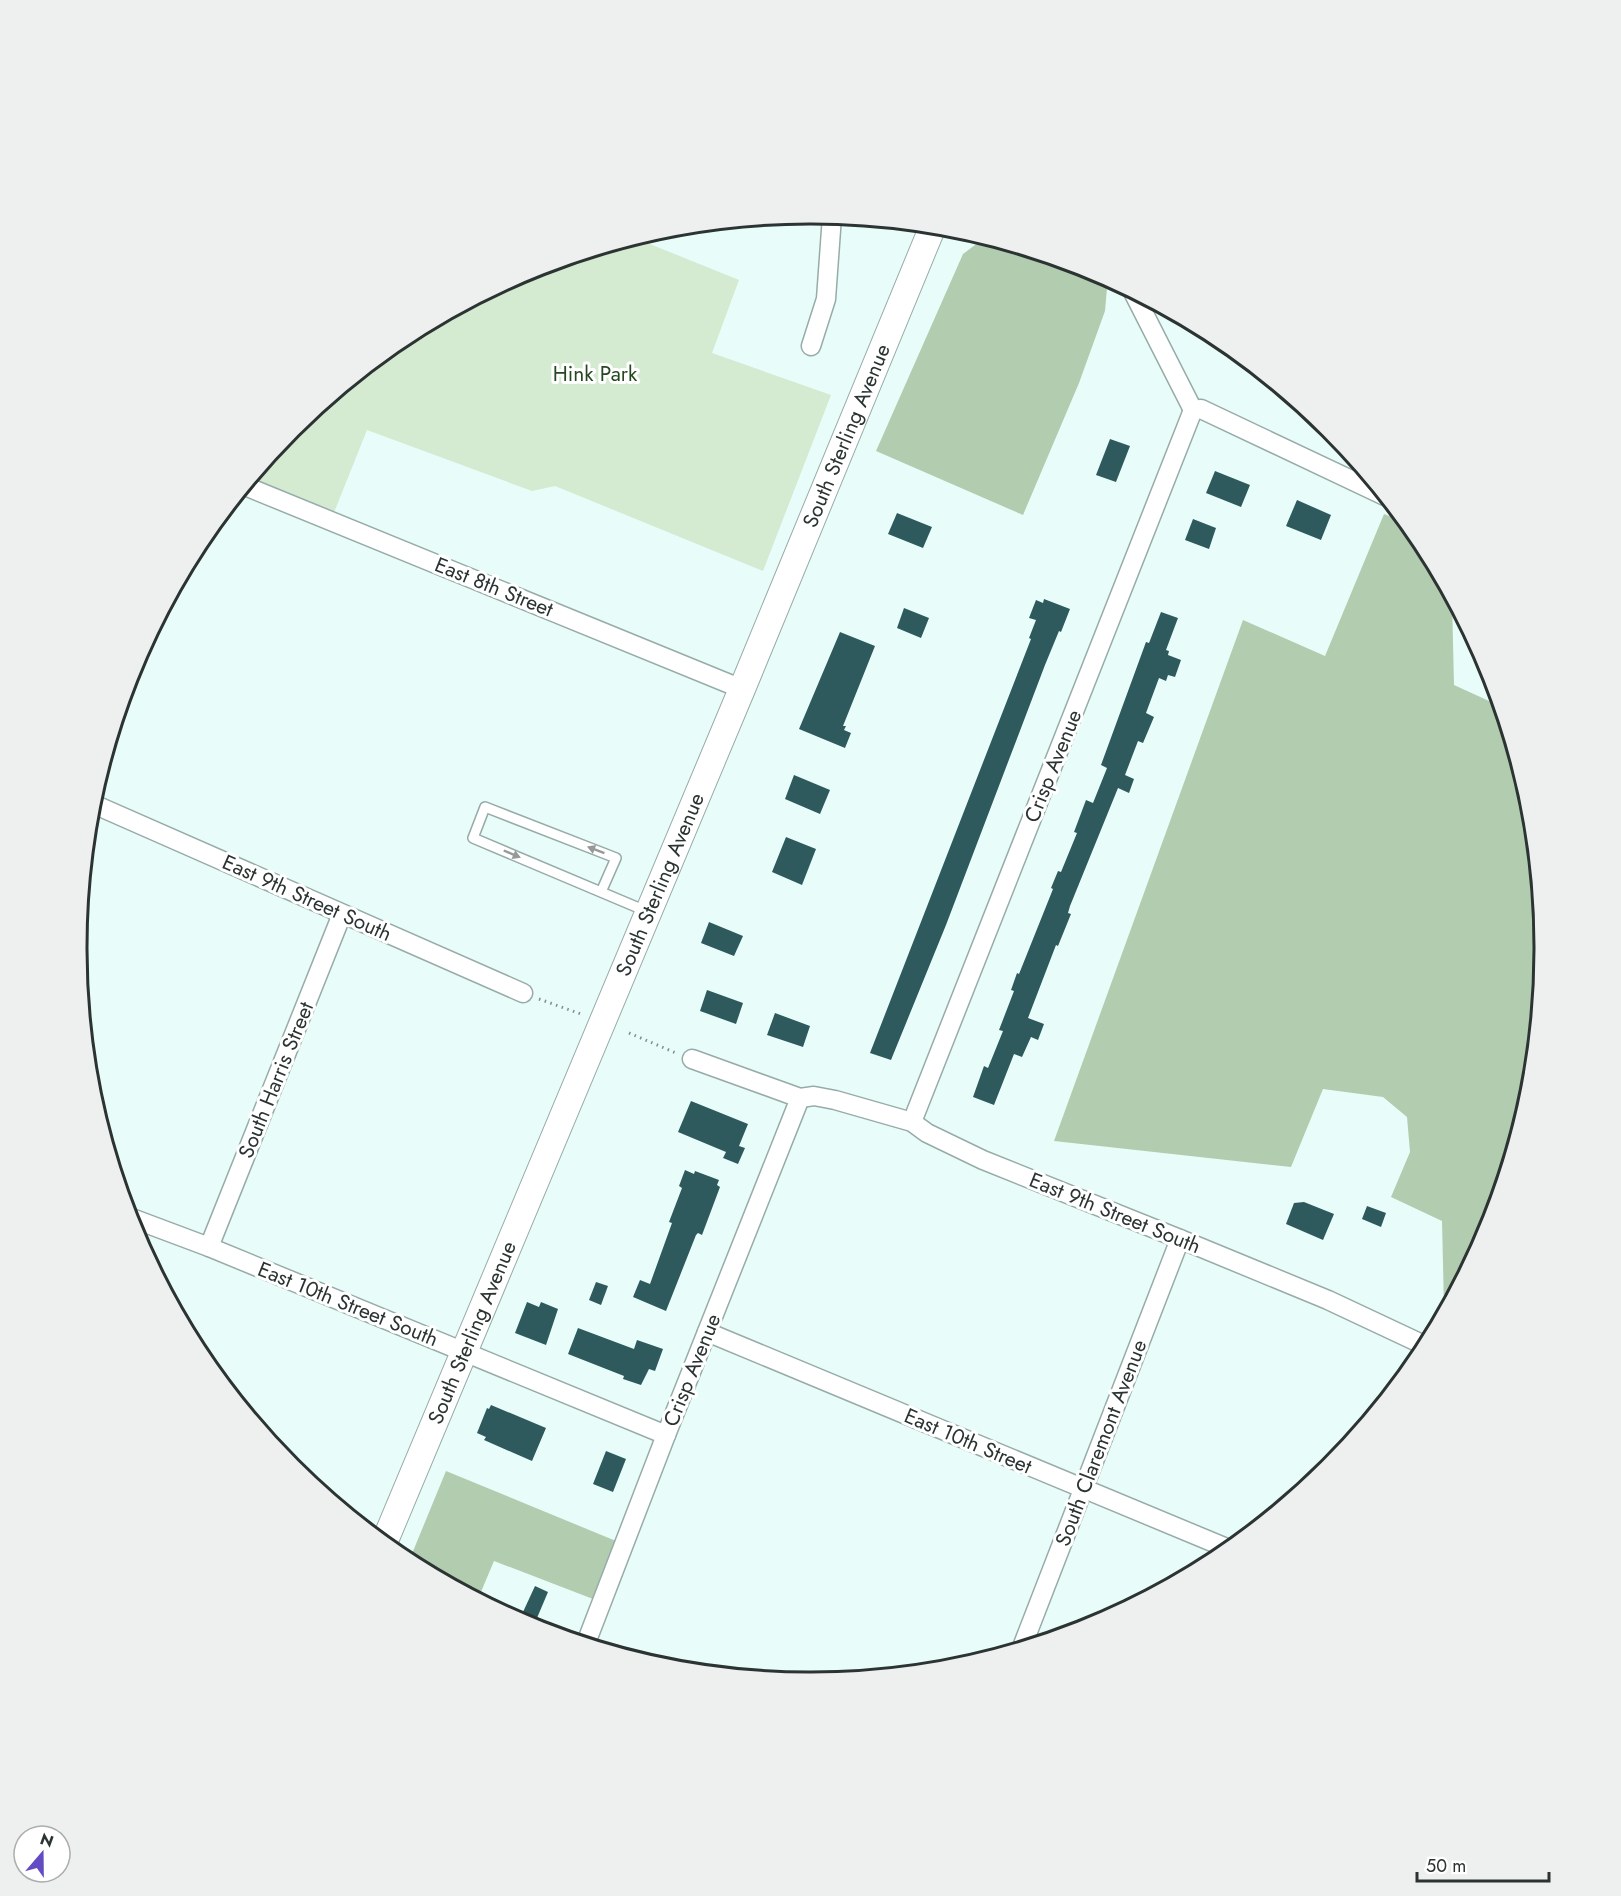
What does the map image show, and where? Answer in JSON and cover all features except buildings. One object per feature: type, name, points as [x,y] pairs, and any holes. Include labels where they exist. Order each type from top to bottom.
[{"type":"main road","name":"South Sterling Avenue","points":[[387,1535],[742,689],[929,235]]},
{"type":"street","points":[[811,346],[826,299],[831,225]]},
{"type":"street","points":[[1139,304],[1193,410],[1201,409],[1368,488]]},
{"type":"street","name":"Crisp Avenue","points":[[912,1122],[1193,410]]},
{"type":"street","name":"East 8th Street","points":[[252,489],[742,689]]},
{"type":"street","name":"East 9th Street South","points":[[101,807],[523,993]]},
{"type":"street","name":"South Harris Street","points":[[209,1247],[342,914]]},
{"type":"street","name":"East 9th Street South","points":[[692,1059],[800,1098],[814,1096],[835,1100],[912,1122],[927,1133],[983,1160],[1328,1300],[1417,1342]]},
{"type":"street","name":"Crisp Avenue","points":[[589,1636],[800,1098]]},
{"type":"street","name":"East 10th Street South","points":[[141,1221],[209,1247],[666,1435]]},
{"type":"street","name":"South Claremont Avenue","points":[[1025,1639],[1180,1239]]},
{"type":"street","name":"East 10th Street","points":[[707,1332],[1219,1545]]},
{"type":"lane","points":[[601,892],[616,858],[485,807],[473,838],[601,892],[649,912]]},
{"type":"path","points":[[523,993],[582,1014]]},
{"type":"path","points":[[629,1033],[692,1059]]},
{"type":"green space","name":"Hink Park","points":[[648,243],[739,280],[712,353],[831,395],[763,571],[555,486],[532,491],[367,430],[331,520],[256,484],[299,436],[333,404],[409,346],[449,321],[534,280],[623,249]]},
{"type":"green space","points":[[975,245],[998,249],[1043,263],[1107,289],[1105,311],[1079,383],[1023,515],[876,451],[963,254]]},
{"type":"green space","points":[[1384,514],[1390,516],[1412,546],[1452,615],[1454,685],[1491,702],[1520,807],[1528,854],[1534,948],[1528,1042],[1520,1089],[1496,1181],[1479,1225],[1444,1297],[1442,1221],[1391,1197],[1410,1152],[1407,1117],[1383,1097],[1323,1089],[1291,1167],[1054,1141],[1243,620],[1325,656]]},
{"type":"green space","points":[[446,1471],[616,1541],[593,1599],[494,1561],[481,1592],[413,1552]]}]
